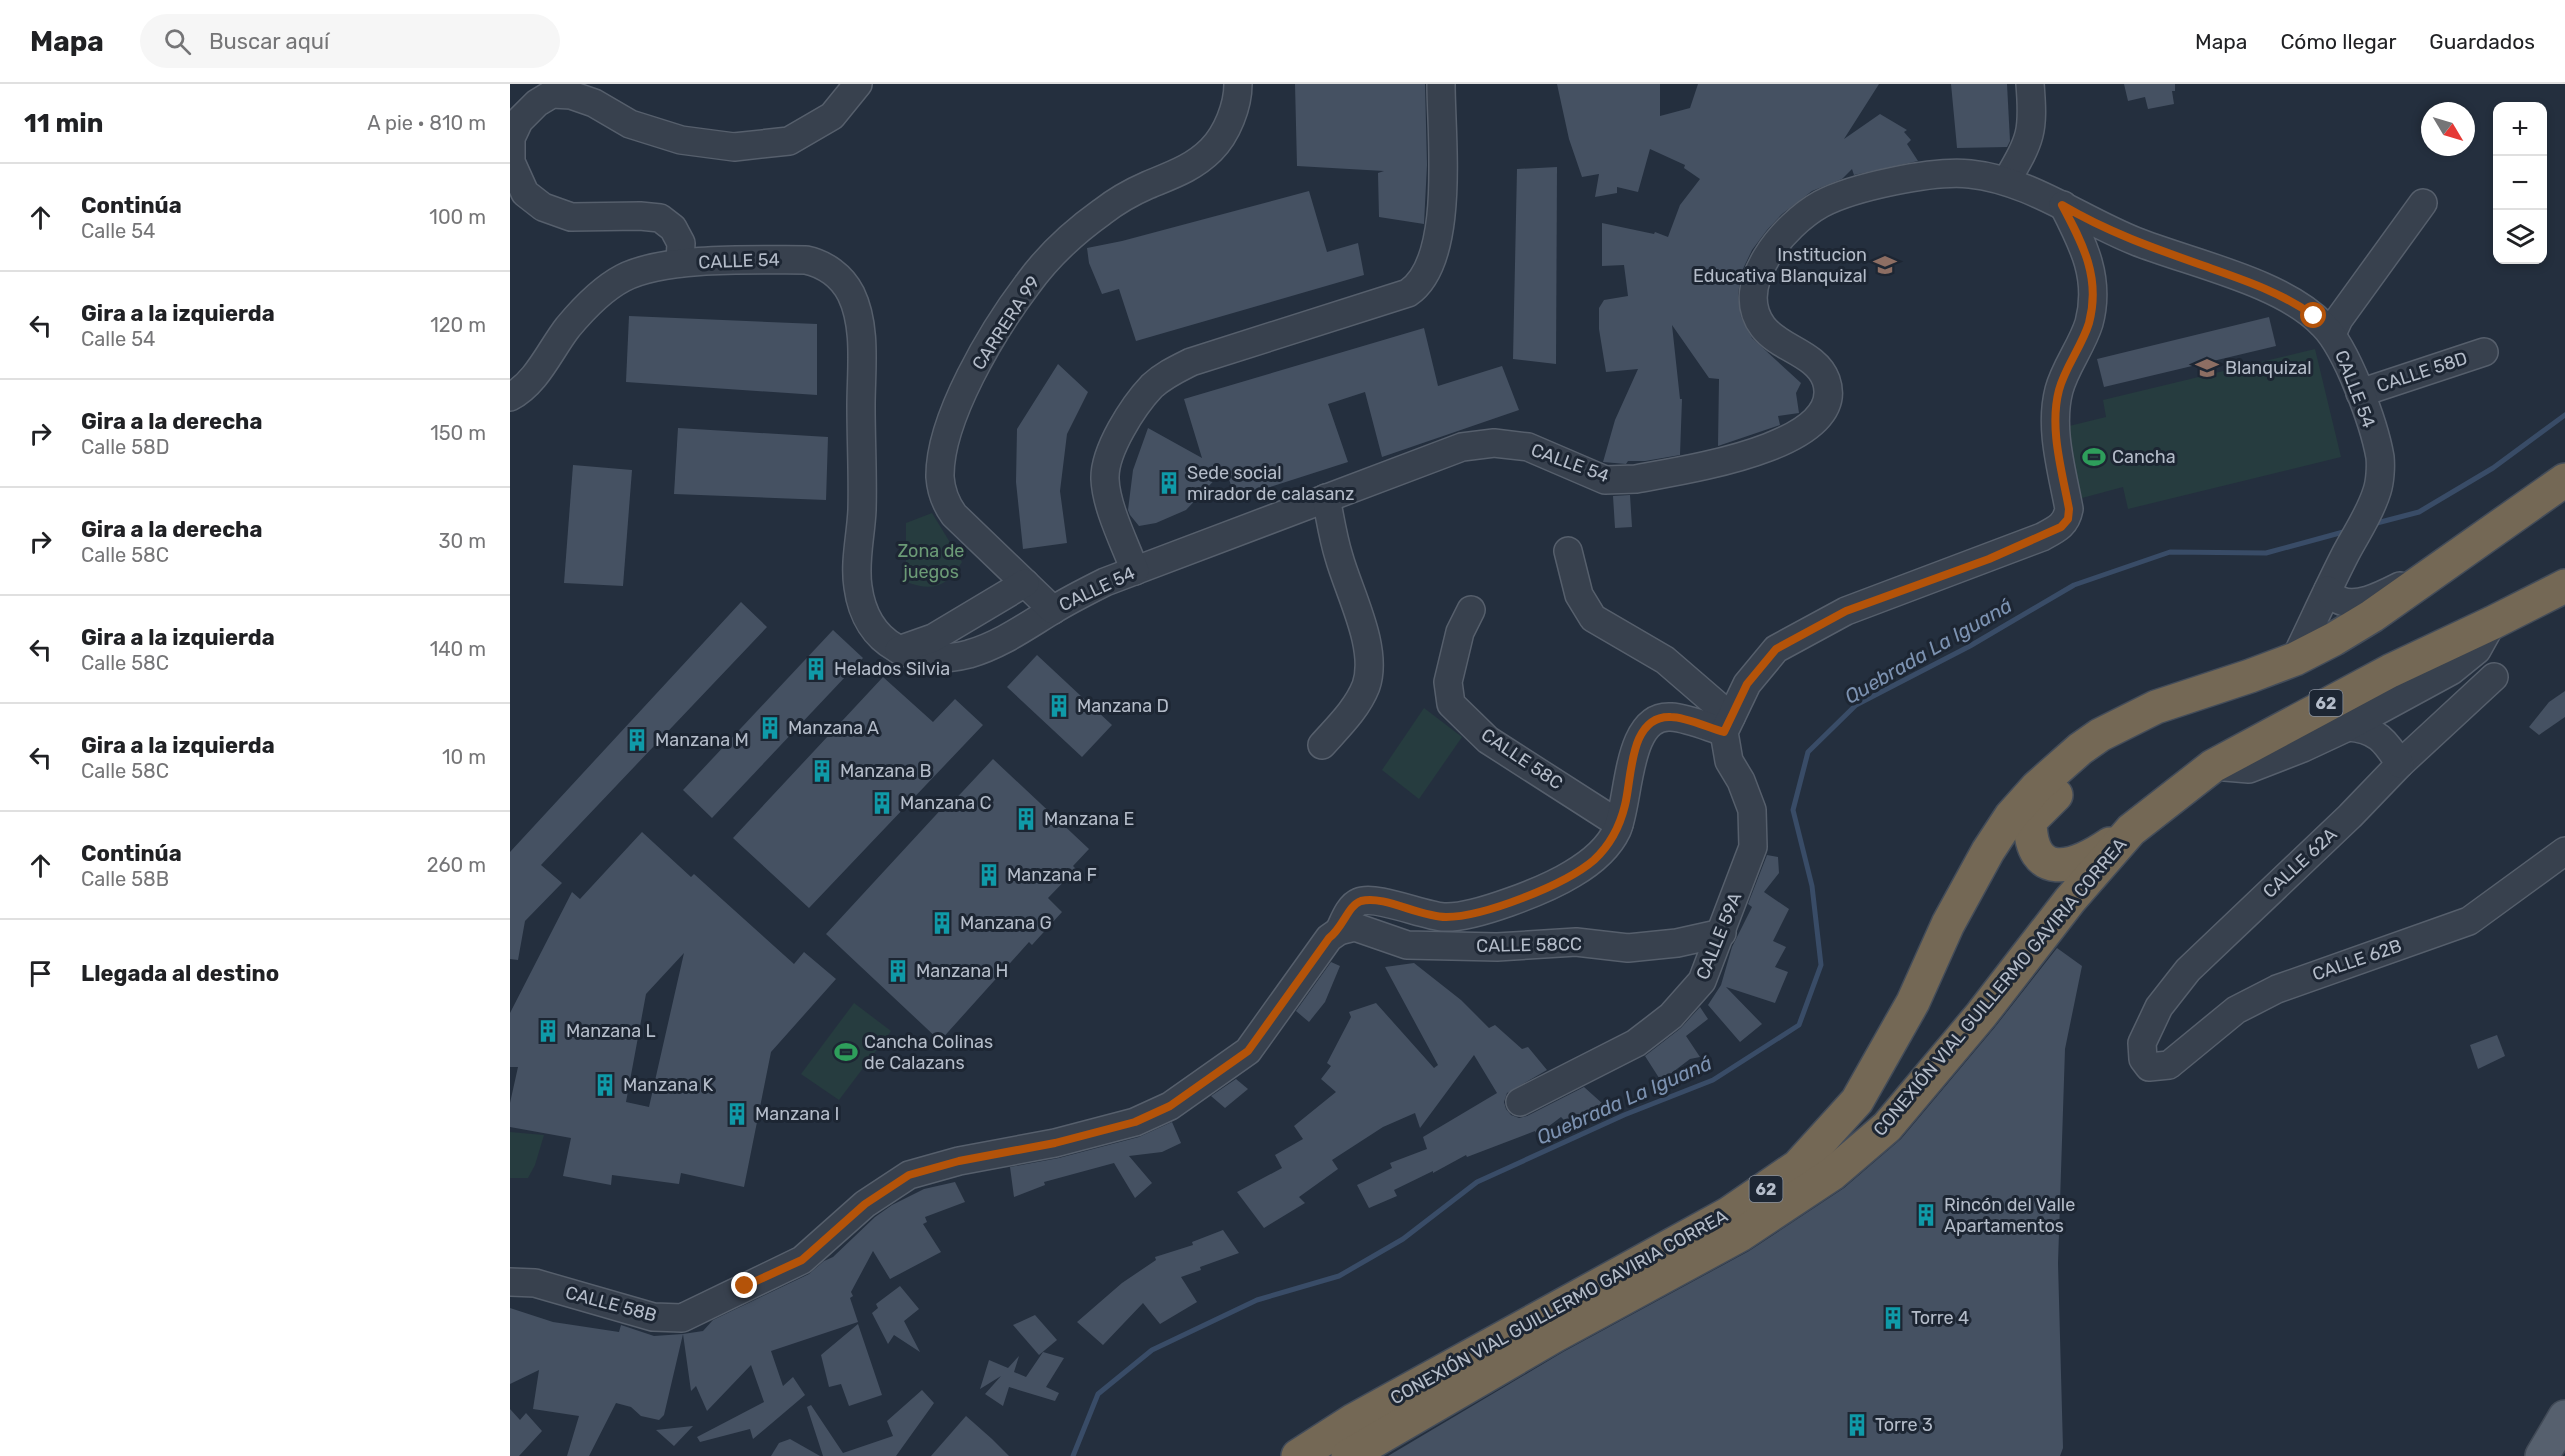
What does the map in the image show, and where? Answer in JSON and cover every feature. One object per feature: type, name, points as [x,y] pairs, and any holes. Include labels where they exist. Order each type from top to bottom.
[{"type":"highway","name":"CONEXIÓN VIAL GUILLERMO GAVIRIA CORREA","points":[[1298,1456],[1354,1420],[1728,1214],[1798,1166],[1857,1101],[1913,1002],[1948,924],[1988,851],[2012,816],[2037,787],[2073,754],[2100,735],[2156,707],[2295,659],[2372,616],[2565,480]]},
{"type":"highway","points":[[2486,536],[2545,512],[2565,496]]},
{"type":"highway","points":[[2535,600],[2565,574]]},
{"type":"highway","name":"CONEXIÓN VIAL GUILLERMO GAVIRIA CORREA","points":[[1348,1456],[1554,1336],[1740,1235],[1832,1174],[1887,1127],[1981,1015],[2070,900],[2131,830],[2213,766],[2380,676],[2565,586]]},
{"type":"highway","points":[[2073,754],[2061,790],[2030,820],[2030,840],[2038,854],[2053,864],[2067,866],[2091,856],[2131,830]]},
{"type":"main road","points":[[2542,1456],[2565,1417]]},
{"type":"street","points":[[680,263],[681,243],[673,228],[660,218],[571,217],[543,207],[525,193],[511,162],[511,138],[519,121],[537,103],[552,94],[571,95],[594,103],[630,124],[681,140],[734,147],[789,141],[832,116],[858,84]]},
{"type":"street","name":"CARRERA 99","points":[[1053,610],[954,515],[942,491],[940,477],[947,435],[962,396],[998,327],[1028,284],[1059,248],[1118,200],[1182,171],[1213,148],[1224,134],[1231,117],[1238,84]]},
{"type":"street","points":[[1135,571],[1107,496],[1105,477],[1109,457],[1121,430],[1152,386],[1169,372],[1191,362],[1408,293],[1418,286],[1425,276],[1433,259],[1442,219],[1441,84]]},
{"type":"street","points":[[2007,180],[2029,141],[2032,121],[2030,84]]},
{"type":"street","name":"CALLE 54","points":[[510,397],[521,391],[531,380],[566,330],[591,302],[622,278],[645,269],[680,263],[806,260],[818,262],[851,293],[861,337],[862,511],[857,586],[863,612],[870,627],[899,650],[918,657],[950,658],[999,643],[1105,582],[1462,447],[1507,443],[1528,447],[1605,480],[1620,480],[1636,479],[1749,455],[1780,443],[1805,429],[1816,419],[1827,400],[1828,389],[1819,369],[1774,338],[1756,316],[1753,285],[1758,271],[1794,225],[1821,204],[1861,190],[1965,173],[2007,180],[2135,241],[2275,292],[2314,316],[2332,334],[2360,393],[2370,425],[2380,459],[2379,487],[2370,511],[2295,659]]},
{"type":"street","points":[[2332,334],[2339,319],[2423,203]]},
{"type":"street","points":[[1727,724],[1747,684],[1776,649],[1846,611],[2042,537],[2061,527],[2068,519],[2069,509],[2055,416],[2059,390],[2089,323],[2094,287],[2085,248],[2062,205]]},
{"type":"street","name":"CALLE 58D","points":[[2360,393],[2484,352]]},
{"type":"street","points":[[1322,745],[1358,703],[1369,673],[1367,644],[1339,557],[1326,498]]},
{"type":"street","points":[[1568,551],[1579,595],[1593,618],[1665,660],[1727,724]]},
{"type":"street","points":[[2328,590],[2338,600],[2350,603],[2374,598],[2444,566]]},
{"type":"street","points":[[899,650],[933,638],[1024,583]]},
{"type":"street","name":"CALLE 58C","points":[[1471,610],[1460,632],[1448,682],[1451,704],[1488,741],[1619,824]]},
{"type":"street","points":[[2213,766],[2249,769],[2349,727],[2451,671],[2477,650],[2492,623]]},
{"type":"street","name":"CALLE 62A","points":[[2149,1067],[2143,1059],[2142,1043],[2159,1007],[2188,970],[2350,816],[2400,764],[2494,677]]},
{"type":"street","points":[[2398,701],[2389,720],[2400,764]]},
{"type":"street","points":[[1339,931],[1351,908],[1358,902],[1372,899],[1418,913],[1446,917],[1489,909],[1520,899],[1571,875],[1594,860],[1616,832],[1625,805],[1637,740],[1648,724],[1671,717],[1727,724]]},
{"type":"street","name":"CALLE 59A","points":[[1520,1102],[1636,1043],[1671,1016],[1702,981],[1754,847],[1752,810],[1741,781],[1729,761],[1727,724]]},
{"type":"street","points":[[2349,727],[2364,728],[2377,734],[2400,764]]},
{"type":"street","name":"CALLE 62B","points":[[2149,1067],[2169,1065],[2236,1010],[2277,989],[2469,921],[2565,852]]},
{"type":"street","name":"CALLE 58CC","points":[[1339,931],[1355,927],[1407,945],[1497,947],[1576,942],[1629,948],[1677,944],[1722,933]]},
{"type":"street","name":"CALLE 58B","points":[[510,1282],[535,1283],[653,1317],[682,1318],[802,1260],[865,1204],[909,1175],[959,1161],[1055,1143],[1135,1122],[1170,1106],[1248,1051],[1329,938],[1339,931]]},
{"type":"green space","points":[[2315,349],[2341,457],[2128,509],[2123,487],[2082,498],[2065,427],[2106,417],[2103,400]]},
{"type":"green space","name":"Zona de juegos","points":[[932,513],[962,562],[945,582],[932,587],[924,587],[906,582],[906,523]]},
{"type":"green space","points":[[1424,708],[1462,737],[1419,799],[1382,770]]},
{"type":"green space","name":"Cancha Colinas de Calazans","points":[[854,1003],[891,1031],[839,1100],[801,1074]]},
{"type":"green space","points":[[510,1132],[544,1135],[535,1165],[528,1178],[510,1178]]},
{"type":"building","points":[[1295,84],[1425,84],[1427,165],[1424,224],[1379,217],[1378,173],[1384,171],[1297,166]]},
{"type":"building","points":[[1557,84],[1660,84],[1660,116],[1690,108],[1698,84],[1879,84],[1844,139],[1880,114],[1907,130],[1904,132],[1911,140],[1907,144],[1918,161],[1854,175],[1852,169],[1842,179],[1812,191],[1782,214],[1767,230],[1752,250],[1742,271],[1738,294],[1741,317],[1752,338],[1801,383],[1796,393],[1799,413],[1778,416],[1780,425],[1718,446],[1719,379],[1709,378],[1672,325],[1680,399],[1682,399],[1680,455],[1645,461],[1628,461],[1626,464],[1603,462],[1615,420],[1638,369],[1606,372],[1599,329],[1599,308],[1604,300],[1628,296],[1624,265],[1602,266],[1602,223],[1654,234],[1655,232],[1668,237],[1680,205],[1700,179],[1684,168],[1685,165],[1650,149],[1638,192],[1617,187],[1617,193],[1595,197],[1599,174],[1582,177],[1569,139]]},
{"type":"building","points":[[1951,84],[2007,84],[2010,141],[2007,147],[1957,148]]},
{"type":"building","points":[[2124,84],[2175,84],[2175,91],[2172,91],[2174,104],[2148,109],[2145,97],[2128,101]]},
{"type":"building","points":[[1557,167],[1556,364],[1513,359],[1517,169]]},
{"type":"building","points":[[1309,191],[1327,252],[1358,243],[1364,275],[1136,341],[1119,289],[1102,294],[1089,263],[1087,248],[1122,241]]},
{"type":"building","points":[[629,316],[817,324],[817,395],[626,382]]},
{"type":"building","points":[[2269,317],[2276,346],[2104,387],[2097,359]]},
{"type":"building","points":[[1424,328],[1438,386],[1502,366],[1519,410],[1382,457],[1365,392],[1328,404],[1348,462],[1236,498],[1225,469],[1186,510],[1156,523],[1139,526],[1130,515],[1128,510],[1133,470],[1148,428],[1202,458],[1184,399]]},
{"type":"building","points":[[1058,364],[1088,392],[1067,434],[1060,491],[1067,543],[1023,549],[1016,482],[1017,429]]},
{"type":"building","points":[[678,428],[828,437],[826,500],[674,494]]},
{"type":"building","points":[[573,465],[632,470],[623,586],[564,583]]},
{"type":"building","points":[[1630,495],[1632,527],[1615,528],[1613,496]]},
{"type":"building","name":"Manzana M","points":[[741,602],[767,627],[541,865],[562,883],[525,921],[518,960],[510,959],[510,852]]},
{"type":"building","name":"Manzana A","points":[[833,630],[863,658],[712,818],[683,790]]},
{"type":"building","name":"Manzana D","points":[[1037,655],[1112,725],[1082,757],[1007,687]]},
{"type":"building","points":[[883,677],[933,722],[955,699],[983,725],[809,908],[733,838]]},
{"type":"building","points":[[2565,691],[2565,717],[2539,735],[2529,727],[2549,702]]},
{"type":"building","points":[[993,759],[1089,849],[1073,866],[1076,869],[1048,898],[1062,912],[1032,945],[1029,942],[940,1041],[826,934],[946,804],[949,806]]},
{"type":"building","points":[[642,832],[691,877],[694,874],[794,964],[804,952],[836,979],[771,1052],[744,1187],[681,1173],[679,1184],[612,1175],[611,1185],[563,1176],[571,1138],[510,1127],[510,1103],[518,1067],[510,1067],[510,1013],[572,892],[580,899]],"holes":[[[684,953],[649,1107],[626,1102],[646,994]]]},
{"type":"building","points":[[1767,855],[1778,857],[1779,873],[1764,892],[1789,909],[1773,941],[1786,947],[1775,967],[1788,972],[1775,1003],[1726,987],[1762,1024],[1740,1042],[1708,1005],[1721,985],[1732,947],[1752,907],[1748,904]]},
{"type":"building","name":"Rincón del Valle Apartamentos","points":[[2057,948],[2082,966],[2065,1049],[2058,1263],[2063,1448],[2060,1456],[1388,1456],[1563,1352],[1749,1251],[1844,1188],[1901,1139],[1995,1027]]},
{"type":"building","points":[[1331,962],[1340,966],[1325,1002],[1309,1022],[1296,1011]]},
{"type":"building","points":[[1414,963],[1461,1000],[1489,1028],[1495,1025],[1522,1049],[1528,1047],[1547,1070],[1507,1093],[1504,1102],[1511,1115],[1519,1118],[1527,1116],[1584,1087],[1603,1104],[1567,1123],[1561,1117],[1537,1135],[1535,1131],[1467,1157],[1466,1155],[1394,1190],[1397,1196],[1369,1208],[1357,1185],[1392,1168],[1390,1163],[1427,1149],[1423,1137],[1497,1093],[1474,1055],[1420,1128],[1415,1113],[1383,1127],[1332,1160],[1338,1169],[1299,1197],[1305,1203],[1264,1228],[1237,1192],[1282,1168],[1275,1155],[1303,1139],[1294,1126],[1336,1092],[1321,1079],[1331,1066],[1327,1063],[1351,1017],[1349,1012],[1376,1003],[1434,1068],[1438,1065],[1385,967]]},
{"type":"building","points":[[1700,1007],[1708,1019],[1686,1036],[1700,1057],[1690,1059],[1661,1081],[1645,1056],[1681,1028]]},
{"type":"building","points":[[2497,1035],[2505,1056],[2478,1069],[2470,1045]]},
{"type":"building","points":[[1236,1079],[1248,1089],[1225,1108],[1211,1096]]},
{"type":"building","points":[[1172,1122],[1181,1143],[1162,1152],[1129,1156],[1152,1183],[1135,1198],[1114,1163],[1044,1182],[1045,1185],[1014,1197],[1010,1167],[1059,1158],[1139,1137]]},
{"type":"building","points":[[955,1182],[965,1202],[925,1217],[927,1222],[923,1224],[941,1252],[890,1279],[873,1251],[851,1292],[853,1296],[850,1298],[858,1322],[771,1351],[783,1386],[793,1377],[805,1395],[753,1439],[750,1429],[700,1442],[697,1437],[764,1402],[751,1365],[707,1411],[696,1386],[691,1391],[683,1334],[703,1331],[713,1320],[809,1274],[824,1261],[833,1257],[875,1217],[892,1205],[924,1189]]},
{"type":"building","points":[[1223,1230],[1239,1253],[1200,1267],[1201,1270],[1181,1277],[1197,1302],[1160,1324],[1143,1303],[1103,1345],[1077,1322],[1122,1283],[1156,1260],[1155,1257],[1193,1245],[1192,1242]]},
{"type":"building","points":[[900,1286],[919,1309],[904,1321],[920,1352],[894,1335],[888,1344],[872,1313],[878,1308],[876,1304]]},
{"type":"building","points":[[510,1308],[553,1322],[619,1332],[621,1325],[654,1336],[683,1334],[664,1415],[659,1420],[641,1416],[631,1407],[616,1403],[589,1456],[567,1456],[579,1416],[533,1409],[539,1370],[510,1384]]},
{"type":"building","points":[[1035,1315],[1057,1340],[1039,1355],[1013,1325]]},
{"type":"building","points":[[858,1324],[882,1395],[849,1406],[841,1384],[829,1387],[821,1355]]},
{"type":"building","points":[[1043,1352],[1064,1358],[1046,1387],[1059,1393],[1055,1401],[1009,1387],[1003,1406],[985,1394],[1001,1376],[980,1389],[989,1360],[1008,1368],[1019,1356],[1014,1372],[1026,1377]]},
{"type":"building","points":[[922,1390],[934,1403],[896,1456],[823,1456],[807,1407],[811,1405],[843,1453],[893,1436],[887,1421]]},
{"type":"building","points":[[510,1409],[520,1420],[526,1413],[542,1431],[519,1456],[510,1456]]},
{"type":"building","points":[[966,1416],[992,1439],[1009,1456],[931,1456]]},
{"type":"building","points":[[693,1426],[674,1446],[656,1430]]},
{"type":"building","points":[[790,1439],[820,1456],[771,1456],[779,1443]]},
{"type":"waterway","name":"Quebrada La Iguaná","points":[[2373,524],[2419,512],[2493,468],[2565,415]]},
{"type":"waterway","name":"Quebrada La Iguaná","points":[[1073,1456],[1098,1394],[1152,1350],[1257,1300],[1339,1276],[1403,1239],[1477,1182],[1624,1115],[1713,1080],[1799,1025],[1821,965],[1812,886],[1793,810],[1808,752],[1856,705],[1970,646],[2074,585],[2170,552],[2266,553],[2347,531]]},
{"type":"place","name":"Institucion Educativa Blanquizal","points":[[1885,265]]},
{"type":"place","name":"Blanquizal","points":[[2207,368]]},
{"type":"place","name":"Cancha","points":[[2094,457]]},
{"type":"place","name":"Sede social mirador de calasanz","points":[[1169,483]]},
{"type":"place","name":"Helados Silvia","points":[[816,669]]},
{"type":"place","name":"Manzana D","points":[[1059,706]]},
{"type":"place","name":"Manzana A","points":[[770,728]]},
{"type":"place","name":"Manzana M","points":[[637,740]]},
{"type":"place","name":"Manzana B","points":[[822,771]]},
{"type":"place","name":"Manzana C","points":[[882,803]]},
{"type":"place","name":"Manzana E","points":[[1026,819]]},
{"type":"place","name":"Manzana F","points":[[989,875]]},
{"type":"place","name":"Manzana G","points":[[942,923]]},
{"type":"place","name":"Manzana H","points":[[898,971]]},
{"type":"place","name":"Manzana L","points":[[548,1031]]},
{"type":"place","name":"Cancha Colinas de Calazans","points":[[846,1052]]},
{"type":"place","name":"Manzana K","points":[[605,1085]]},
{"type":"place","name":"Manzana I","points":[[737,1114]]},
{"type":"place","name":"Rincón del Valle Apartamentos","points":[[1926,1215]]},
{"type":"place","name":"Torre 4","points":[[1893,1318]]},
{"type":"place","name":"Torre 3","points":[[1857,1425]]},
{"type":"route","points":[[745,1286],[802,1260],[865,1204],[909,1175],[959,1161],[1055,1143],[1135,1122],[1170,1106],[1248,1051],[1329,938],[1339,931],[1351,908],[1358,902],[1372,899],[1418,913],[1446,917],[1489,909],[1520,899],[1571,875],[1594,860],[1616,832],[1625,805],[1637,740],[1648,724],[1671,717],[1724,732],[1747,684],[1776,649],[1846,611],[1989,559],[2061,527],[2068,519],[2069,509],[2055,416],[2059,390],[2089,323],[2094,287],[2085,248],[2062,205],[2084,218],[2135,241],[2275,292],[2314,316]]}]
